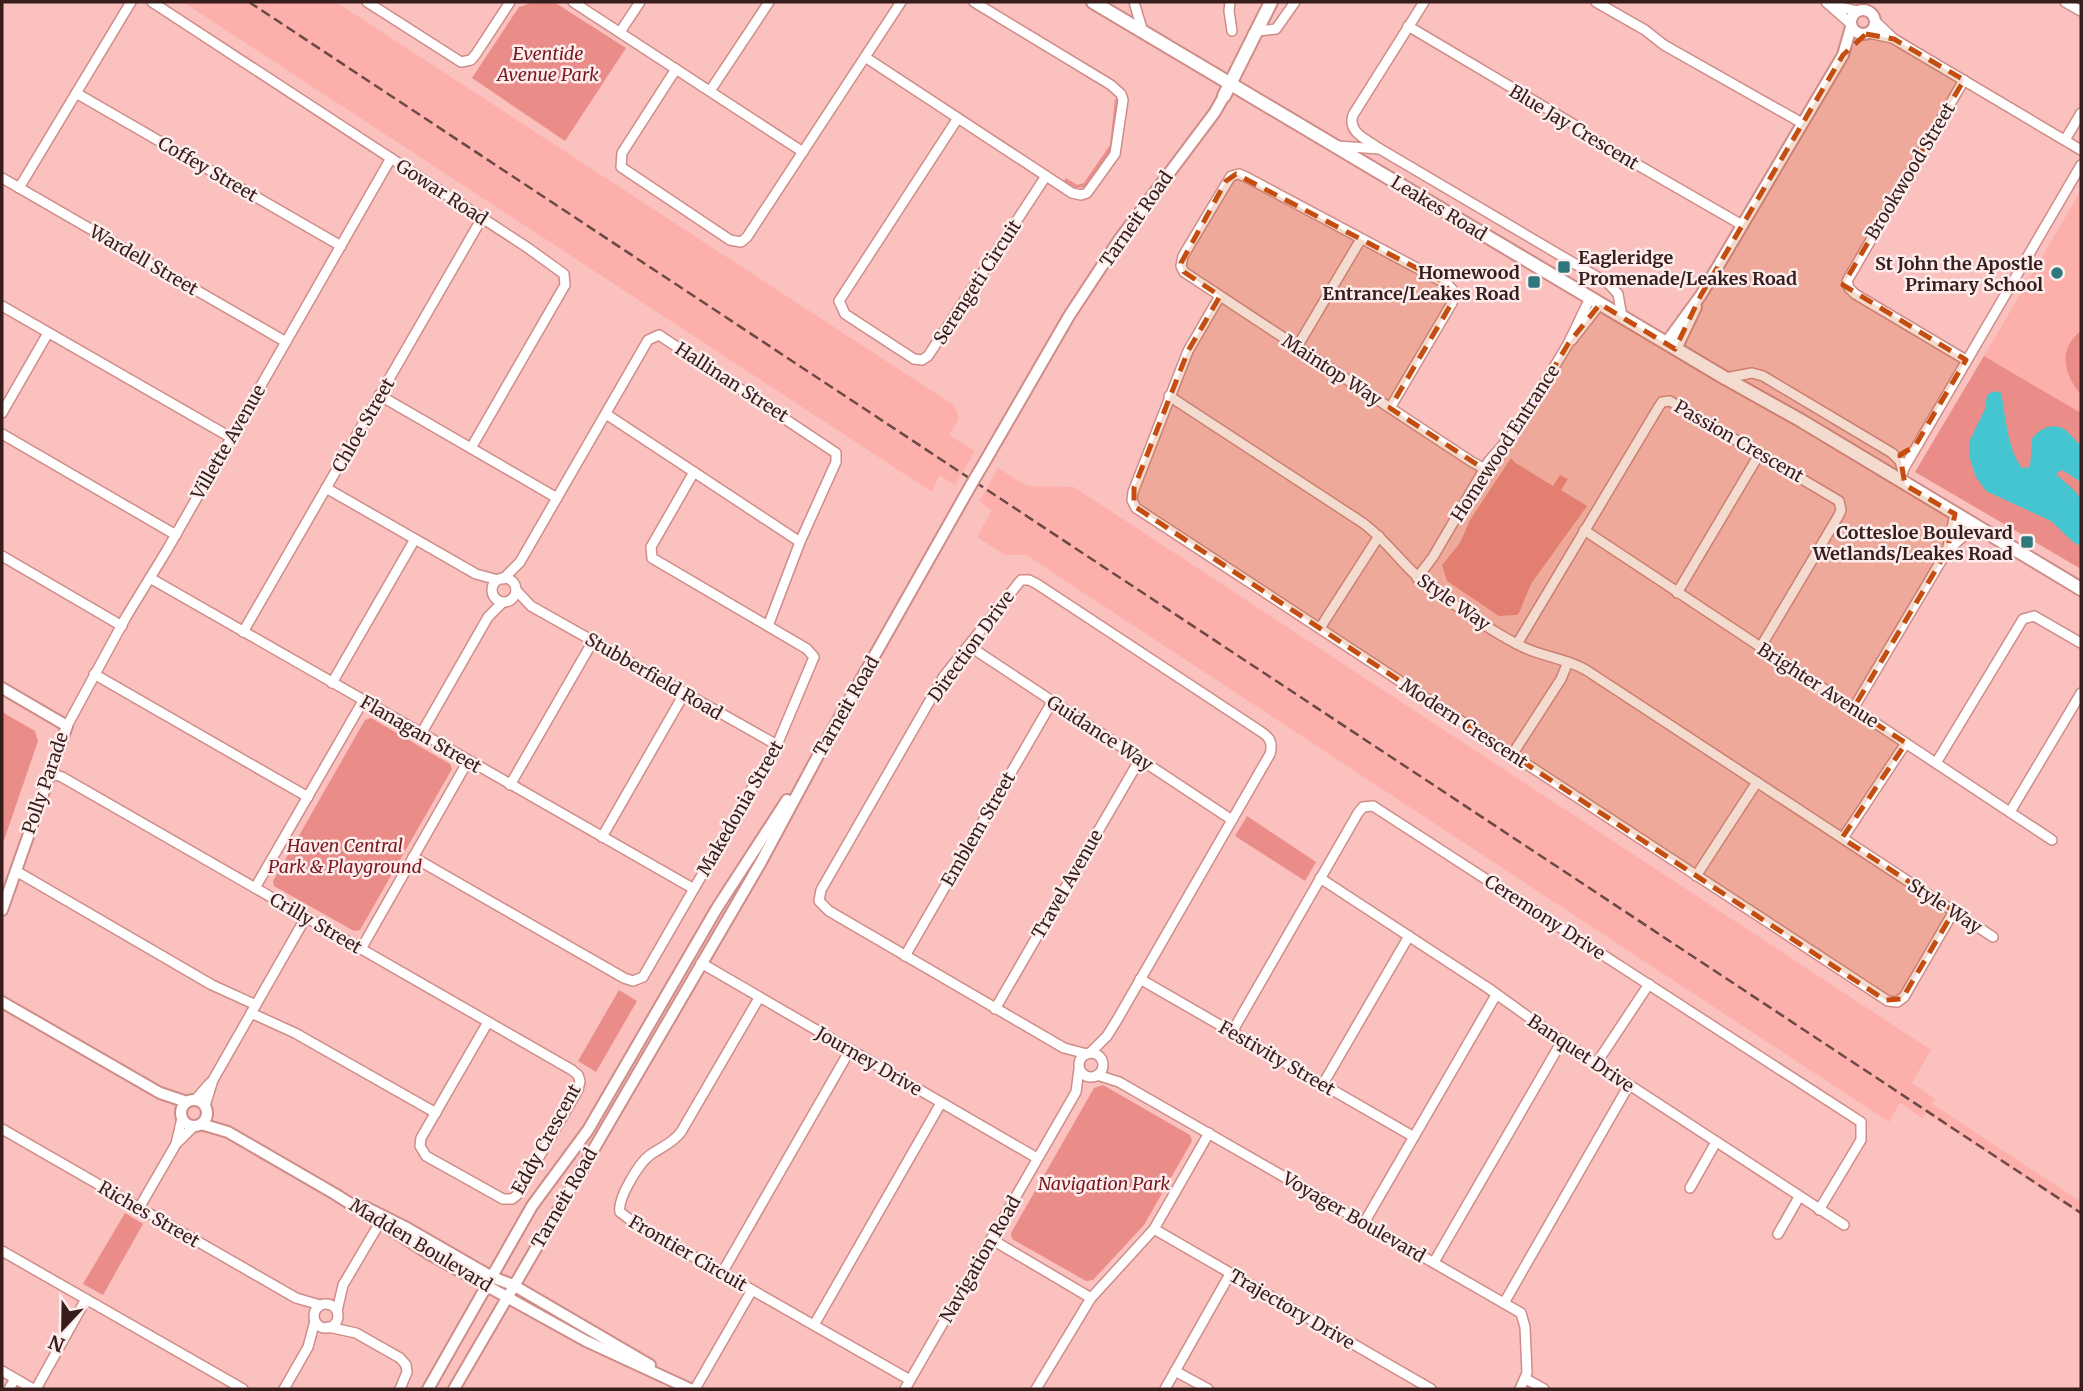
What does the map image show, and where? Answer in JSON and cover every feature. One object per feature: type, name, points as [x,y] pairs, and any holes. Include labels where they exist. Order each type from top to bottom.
[{"type":"main road","name":"Leakes Road","points":[[1093,2],[1143,32],[1227,90],[1332,145],[2081,589]]},
{"type":"main road","name":"Tarneit Road","points":[[1227,90],[1270,2]]},
{"type":"street","points":[[19,188],[131,2]]},
{"type":"street","name":"Gowar Road","points":[[152,2],[561,271],[566,281],[471,448]]},
{"type":"street","points":[[367,2],[382,6],[457,61],[467,62],[476,54],[510,2]]},
{"type":"street","points":[[573,2],[803,152]]},
{"type":"street","points":[[620,32],[640,2]]},
{"type":"street","points":[[710,91],[769,2]]},
{"type":"street","points":[[677,69],[622,153],[620,164],[626,172],[719,233],[735,242],[746,239],[901,2]]},
{"type":"street","points":[[865,57],[1072,193],[1084,195],[1115,154],[1123,100],[1121,94],[1111,85],[974,2]]},
{"type":"street","points":[[1134,2],[1143,32]]},
{"type":"street","points":[[1230,2],[1228,11],[1232,31]]},
{"type":"street","points":[[1253,34],[1276,29],[1295,2]]},
{"type":"street","points":[[1424,2],[1353,115],[1352,127],[1380,149],[1609,284],[1618,294],[1622,317]]},
{"type":"street","points":[[1596,2],[1645,30],[1664,45],[1802,123]]},
{"type":"street","points":[[1843,55],[1873,28],[1878,2]]},
{"type":"street","points":[[2065,2],[2081,11]]},
{"type":"street","points":[[1828,3],[1859,34],[1867,33],[1894,39]]},
{"type":"street","points":[[1828,3],[1868,10],[1894,39],[2081,150]]},
{"type":"street","points":[[1671,346],[1691,320],[1701,295],[1843,55],[1852,16],[1862,7]]},
{"type":"street","name":"Blue Jay Crescent","points":[[1408,26],[1573,124],[1591,138],[1742,225]]},
{"type":"street","name":"Brookwood Street","points":[[1964,80],[1847,281],[1855,294],[1966,360]]},
{"type":"street","name":"Tarneit Road","points":[[454,1389],[761,862],[813,764],[1069,316],[1119,240],[1215,112],[1227,90]]},
{"type":"street","name":"Coffey Street","points":[[76,93],[341,246]]},
{"type":"street","points":[[2065,140],[2081,113]]},
{"type":"street","name":"Serengeti Circuit","points":[[958,118],[839,301],[845,314],[914,359],[922,360],[928,356],[1046,176]]},
{"type":"street","name":"Leakes Road","points":[[1332,145],[1380,149]]},
{"type":"street","name":"Villette Avenue","points":[[67,726],[94,674],[391,158]]},
{"type":"street","points":[[1903,470],[2081,165]]},
{"type":"street","name":"Maintop Way","points":[[1361,239],[1236,174],[1226,181],[1195,235],[1182,260],[1182,269],[1485,469]]},
{"type":"street","name":"Wardell Street","points":[[2,178],[286,342]]},
{"type":"street","name":"Chloe Street","points":[[243,632],[482,218]]},
{"type":"street","points":[[1297,347],[1361,239],[1445,283],[1454,294],[1452,303],[1390,408]]},
{"type":"street","name":"Modern Crescent","points":[[1220,296],[1188,351],[1134,488],[1134,506],[1891,1002],[1904,996],[1954,911]]},
{"type":"street","name":"Homewood Entrance","points":[[1418,578],[1495,453],[1517,429],[1595,301]]},
{"type":"street","points":[[2,306],[230,437]]},
{"type":"street","points":[[2,413],[48,332]]},
{"type":"street","name":"Hallinan Street","points":[[488,617],[493,593],[501,580],[520,562],[651,337],[663,337],[836,453],[834,468],[800,542],[768,626]]},
{"type":"street","points":[[1725,379],[1752,373],[1763,376],[1892,453],[1900,461],[1905,485]]},
{"type":"street","points":[[379,396],[557,498]]},
{"type":"street","name":"Style Way","points":[[1170,396],[1363,523],[1418,578],[1517,644],[1568,662],[1594,675],[1993,937]]},
{"type":"street","name":"Passion Crescent","points":[[1517,644],[1658,408],[1665,401],[1675,402],[1839,501],[1841,510],[1760,648]]},
{"type":"street","points":[[606,414],[800,542]]},
{"type":"street","points":[[2,434],[176,535]]},
{"type":"street","points":[[1892,453],[1907,452],[1915,446]]},
{"type":"street","points":[[1677,593],[1760,453]]},
{"type":"street","name":"Makedonia Street","points":[[413,857],[624,978],[633,981],[643,976],[777,745],[814,657],[807,649],[652,558],[651,547],[694,472]]},
{"type":"street","points":[[326,488],[476,574],[508,579],[515,587]]},
{"type":"street","points":[[1947,551],[1955,514]]},
{"type":"street","points":[[1853,709],[1947,551],[1975,526]]},
{"type":"street","name":"Brighter Avenue","points":[[1584,530],[2052,840]]},
{"type":"street","points":[[1320,628],[1379,537]]},
{"type":"street","points":[[332,683],[415,539]]},
{"type":"street","points":[[2,556],[122,626]]},
{"type":"street","name":"Hallinan Street","points":[[488,617],[507,601],[515,587],[520,562]]},
{"type":"street","points":[[476,574],[493,593]]},
{"type":"street","name":"Flanagan Street","points":[[150,578],[694,889]]},
{"type":"street","name":"Direction Drive","points":[[905,956],[824,908],[819,901],[821,890],[944,676],[1021,580],[1028,580],[1265,734],[1271,741],[1270,754],[1232,820]]},
{"type":"street","name":"Stubberfield Road","points":[[515,587],[531,606]]},
{"type":"street","name":"Stubberfield Road","points":[[493,593],[507,601],[531,606],[777,745]]},
{"type":"street","points":[[1936,763],[2023,618],[2034,616],[2081,643]]},
{"type":"street","points":[[421,734],[488,617]]},
{"type":"street","points":[[510,785],[593,641]]},
{"type":"street","name":"Guidance Way","points":[[969,646],[1232,820]]},
{"type":"street","points":[[1512,755],[1561,679],[1568,662]]},
{"type":"street","points":[[94,674],[308,797]]},
{"type":"street","name":"Polly Parade","points":[[2,688],[67,726],[2,910]]},
{"type":"street","points":[[2010,812],[2081,693]]},
{"type":"street","points":[[602,837],[684,694]]},
{"type":"street","points":[[255,888],[363,701]]},
{"type":"street","name":"Emblem Street","points":[[905,956],[1052,702]]},
{"type":"street","points":[[1843,838],[1906,743]]},
{"type":"street","name":"Travel Avenue","points":[[995,1009],[1140,759]]},
{"type":"street","points":[[361,949],[468,761]]},
{"type":"street","points":[[428,1389],[533,1206],[588,1130],[698,941],[778,813],[813,764]]},
{"type":"street","name":"Crilly Street","points":[[50,773],[62,777],[572,1070],[580,1078]]},
{"type":"street","points":[[1696,876],[1757,782]]},
{"type":"street","name":"Ceremony Drive","points":[[1232,1032],[1358,813],[1363,807],[1373,806],[1861,1122],[1861,1140],[1819,1210]]},
{"type":"street","points":[[1064,1048],[1085,1076],[1096,1076],[1102,1068],[1108,1036],[1232,820]]},
{"type":"street","points":[[16,871],[436,1114]]},
{"type":"street","name":"Banquet Drive","points":[[1320,878],[1596,1064],[1844,1226]]},
{"type":"street","points":[[139,1209],[176,1144],[202,1117],[213,1080],[306,917]]},
{"type":"street","points":[[1323,1084],[1409,936]]},
{"type":"street","points":[[698,941],[696,958],[701,963]]},
{"type":"street","points":[[905,956],[1064,1048],[1098,1056],[1102,1061]]},
{"type":"street","points":[[632,1056],[658,1020],[689,965],[693,962],[701,963]]},
{"type":"street","name":"Journey Drive","points":[[701,963],[1037,1158]]},
{"type":"street","name":"Festivity Street","points":[[1140,979],[1414,1137]]},
{"type":"street","points":[[1596,1064],[1649,984]]},
{"type":"street","points":[[1364,1223],[1496,995]]},
{"type":"street","name":"Frontier Circuit","points":[[759,998],[681,1132],[670,1144],[645,1160],[619,1205],[620,1212],[910,1380]]},
{"type":"street","points":[[2,1002],[160,1093],[182,1115],[187,1124],[202,1117]]},
{"type":"street","name":"Eddy Crescent","points":[[488,1022],[420,1141],[422,1152],[503,1199],[512,1199],[517,1195],[578,1090],[580,1078]]},
{"type":"street","points":[[1079,1067],[1080,1060],[1108,1036]]},
{"type":"street","points":[[1434,1262],[1562,1041]]},
{"type":"street","points":[[722,1273],[850,1050]]},
{"type":"street","name":"Voyager Boulevard","points":[[1102,1061],[1119,1082]]},
{"type":"street","name":"Navigation Road","points":[[1076,1092],[1079,1067]]},
{"type":"street","name":"Voyager Boulevard","points":[[1096,1076],[1119,1082],[1521,1314],[1525,1321],[1526,1379]]},
{"type":"street","name":"Navigation Road","points":[[905,1389],[1076,1092],[1096,1076]]},
{"type":"street","points":[[176,1144],[182,1115],[191,1101],[213,1080]]},
{"type":"street","points":[[1504,1303],[1629,1085]]},
{"type":"street","points":[[160,1093],[191,1101],[202,1117]]},
{"type":"street","points":[[814,1325],[941,1103]]},
{"type":"street","name":"Madden Boulevard","points":[[202,1117],[489,1281],[510,1290],[586,1341],[692,1389]]},
{"type":"street","name":"Riches Street","points":[[2,1129],[296,1298],[323,1305]]},
{"type":"street","points":[[1036,1389],[1091,1298],[1154,1229],[1209,1133]]},
{"type":"street","points":[[1690,1188],[1716,1142]]},
{"type":"street","points":[[1778,1234],[1799,1197]]},
{"type":"street","points":[[308,1347],[315,1311],[343,1285],[382,1220]]},
{"type":"street","name":"Trajectory Drive","points":[[1154,1229],[1431,1389]]},
{"type":"street","points":[[991,1239],[1091,1298]]},
{"type":"street","points":[[2,1251],[243,1389]]},
{"type":"street","points":[[1165,1389],[1230,1273]]},
{"type":"street","points":[[284,1389],[308,1347],[327,1327],[335,1323],[343,1285]]},
{"type":"street","points":[[692,1389],[752,1290]]},
{"type":"street","name":"Riches Street","points":[[296,1298],[315,1320]]},
{"type":"street","points":[[2,1371],[35,1389],[86,1299]]},
{"type":"street","points":[[323,1305],[333,1306],[337,1314],[356,1333],[404,1362],[407,1375],[400,1389]]},
{"type":"street","points":[[315,1320],[320,1326],[356,1333]]},
{"type":"street","points":[[1175,1370],[1208,1389]]},
{"type":"street","points":[[9,1389],[15,1379]]},
{"type":"street","points":[[1520,1389],[1526,1379],[1544,1389]]},
{"type":"highlighted area","points":[[1866,34],[1894,39],[1964,80],[1843,285],[1966,360],[1915,446],[1900,455],[1905,485],[1955,514],[1947,551],[1853,709],[1906,743],[1842,838],[1954,911],[1902,999],[1885,1000],[1134,506],[1134,488],[1188,351],[1220,296],[1184,272],[1181,263],[1226,181],[1236,174],[1445,283],[1453,301],[1390,408],[1484,469],[1514,434],[1568,344],[1600,304],[1675,349],[1701,295],[1843,55]]},
{"type":"shaded area","points":[[183,2],[336,2],[955,406],[959,419],[949,435],[975,451],[955,485],[939,475],[932,492]]},
{"type":"shaded area","name":"St John the Apostle Primary School","points":[[2081,190],[2081,413],[1984,356]]},
{"type":"shaded area","points":[[998,468],[1027,486],[1074,487],[1931,1050],[1912,1083],[1935,1099],[1932,1104],[2081,1202],[2081,1215],[1926,1113],[1922,1118],[1900,1103],[1889,1122],[1026,555],[1005,555],[977,537],[992,510],[979,501]]},
{"type":"green space","name":"Eventide Avenue Park","points":[[534,2],[554,2],[626,48],[565,141],[472,78],[519,7]]},
{"type":"green space","points":[[1117,98],[1112,149],[1085,187],[1076,188],[1064,181],[1066,178],[1077,185],[1084,183],[1110,145]]},
{"type":"green space","points":[[2081,331],[2081,395],[2070,379],[2066,354],[2073,338]]},
{"type":"green space","points":[[1984,356],[2081,413],[2081,569],[1915,472]]},
{"type":"green space","points":[[1511,458],[1553,486],[1560,475],[1568,479],[1561,490],[1587,506],[1531,584],[1519,613],[1499,616],[1447,581],[1442,565],[1460,543],[1470,520]]},
{"type":"green space","points":[[2,712],[35,731],[38,741],[2,846]]},
{"type":"green space","name":"Haven Central Park & Playground","points":[[371,718],[450,764],[452,769],[360,930],[354,931],[274,886],[273,881],[365,720]]},
{"type":"green space","points":[[1247,816],[1316,862],[1305,881],[1235,836]]},
{"type":"green space","points":[[619,990],[637,1001],[596,1072],[578,1061]]},
{"type":"green space","name":"Navigation Park","points":[[1103,1085],[1190,1135],[1192,1141],[1144,1225],[1093,1280],[1086,1281],[1012,1239],[1011,1233],[1094,1088]]},
{"type":"green space","points":[[125,1213],[143,1224],[103,1295],[83,1284]]},
{"type":"water","points":[[1994,391],[2001,393],[2010,442],[2022,468],[2030,467],[2032,439],[2046,428],[2055,426],[2064,429],[2081,445],[2081,482],[2062,470],[2056,474],[2077,493],[2081,501],[2081,546],[2051,521],[1986,491],[1976,477],[1970,459],[1969,442],[1985,409],[1987,395]]},
{"type":"railway","points":[[249,2],[2081,1213]]},
{"type":"place","name":"Eagleridge Promenade/Leakes Road","points":[[1564,267]]},
{"type":"place","name":"St John the Apostle Primary School","points":[[2057,273]]},
{"type":"place","name":"Homewood Entrance/Leakes Road","points":[[1534,282]]},
{"type":"place","name":"Cottesloe Boulevard Wetlands/Leakes Road","points":[[2027,542]]}]
